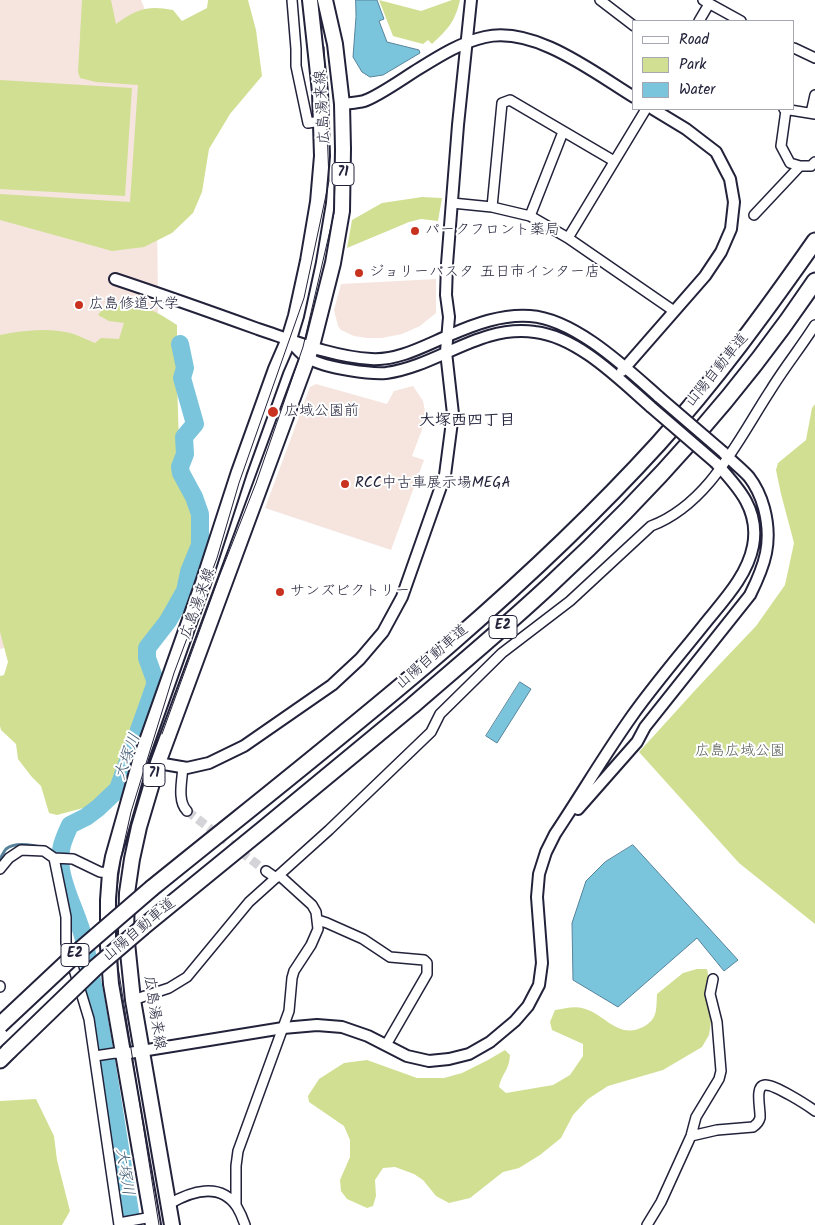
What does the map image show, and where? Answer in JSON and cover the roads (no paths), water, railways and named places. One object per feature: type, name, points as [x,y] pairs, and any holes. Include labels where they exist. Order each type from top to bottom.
[{"type":"highway","name":"山陽自動車道","points":[[0,1025],[79,951],[152,888],[356,723],[536,567],[599,505],[670,430],[769,307],[815,241]]},
{"type":"highway","name":"山陽自動車道","points":[[4,1056],[95,968],[371,740],[550,586],[675,459],[734,390],[788,321],[815,281]]},
{"type":"main road","name":"広島湯来線","points":[[148,1220],[119,1054],[111,984],[108,956],[110,873],[141,758],[204,583],[239,472],[296,316],[318,202],[322,156],[321,121],[310,0]]},
{"type":"main road","name":"広島湯来線","points":[[172,1225],[133,1000],[126,933],[127,893],[139,827],[158,764],[310,352],[333,263],[342,211],[342,104],[335,44],[325,0]]},
{"type":"street","points":[[292,0],[296,66],[308,123],[321,121]]},
{"type":"street","points":[[158,764],[183,767],[209,763],[244,746],[332,684],[360,659],[383,632],[402,597],[445,475],[453,414],[446,352],[448,316],[446,295],[447,264],[472,0]]},
{"type":"street","points":[[600,0],[632,24]]},
{"type":"street","points":[[699,20],[706,2],[739,20]]},
{"type":"street","points":[[342,104],[366,100],[435,59],[468,42],[496,35],[517,36],[535,41],[560,52],[632,96]]},
{"type":"street","points":[[795,48],[815,58]]},
{"type":"street","points":[[791,110],[813,114],[815,96]]},
{"type":"street","points":[[492,207],[502,103],[510,100],[614,161]]},
{"type":"street","points":[[568,238],[645,110]]},
{"type":"street","points":[[617,378],[705,276],[721,252],[732,229],[734,202],[730,179],[716,152],[686,129],[655,110]]},
{"type":"street","points":[[785,110],[782,146],[790,163],[800,166],[814,166]]},
{"type":"street","points":[[530,216],[563,132]]},
{"type":"street","points":[[754,216],[800,166]]},
{"type":"street","points":[[452,203],[492,207],[530,216],[568,238],[674,311]]},
{"type":"street","points":[[97,1056],[283,1028],[317,1025],[342,1027],[368,1036],[407,1056],[429,1061],[450,1059],[469,1054],[490,1042],[515,1021],[528,1006],[539,985],[542,963],[537,897],[539,874],[546,852],[632,716],[744,573],[753,546],[754,523],[745,497],[735,483],[718,466],[652,407],[585,352],[552,336],[535,332],[511,331],[478,338],[411,366],[386,373],[362,372],[343,369],[289,339],[116,278]]},
{"type":"street","points":[[310,352],[373,360],[397,356],[478,323],[511,316],[546,318],[582,334],[626,368],[726,455],[749,477],[756,488],[768,522],[769,540],[760,574],[750,595],[645,727],[637,742],[556,834]]},
{"type":"street","points":[[133,1000],[169,988],[187,977],[249,902],[431,732],[440,714],[502,653],[570,601],[651,526],[665,520],[699,494],[815,325]]},
{"type":"street","points":[[183,767],[181,799],[187,811]]},
{"type":"street","points":[[0,869],[9,858],[21,850],[44,851],[54,858],[74,859],[100,872],[110,873]]},
{"type":"street","points":[[54,858],[66,917],[66,943],[89,1019],[97,1056],[121,1223],[148,1220]]},
{"type":"street","points":[[236,1205],[238,1151],[283,1028],[290,1005],[292,978],[316,937],[318,920],[312,904],[278,876],[266,871]]},
{"type":"street","points":[[318,920],[327,922],[363,939],[390,957],[424,960],[427,963],[427,974],[386,1045]]},
{"type":"street","points":[[647,1225],[661,1202],[691,1136],[696,1117],[719,1079],[721,1071],[717,1022],[710,994],[713,979]]},
{"type":"street","points":[[691,1136],[716,1130],[754,1128],[760,1118],[759,1091],[765,1085],[815,1110]]},
{"type":"street","points":[[169,1204],[204,1190],[214,1190],[224,1194],[236,1205],[246,1225]]},
{"type":"water","points":[[356,0],[377,0],[384,19],[379,21],[387,42],[419,50],[420,53],[383,75],[370,77],[362,72],[353,57]]},
{"type":"water","points":[[520,682],[531,689],[497,743],[486,736]]},
{"type":"water","points":[[633,845],[738,960],[724,971],[697,938],[618,1007],[573,980],[572,923],[586,881],[605,862]]},
{"type":"waterway","name":"大塚川","points":[[132,1225],[92,979],[83,934],[63,879],[60,857],[63,841],[70,825],[86,817],[118,789],[155,685],[147,658],[147,648],[168,621],[185,591],[189,572],[200,545],[200,514],[180,467],[185,454],[184,437],[195,424],[182,378],[185,368],[180,344]]},
{"type":"waterway","points":[[0,859],[6,849],[18,845],[41,847],[60,854]]},
{"type":"tunnel","points":[[187,811],[266,871]]},
{"type":"tram line","points":[[159,1225],[118,967],[116,897],[121,857],[131,812],[174,673],[217,558],[239,483],[304,298],[329,181],[324,47]]},
{"type":"tram line","points":[[162,734],[219,577],[256,483],[303,347],[334,213],[335,178]]},
{"type":"place","name":"パークフロント薬局","points":[[415,231]]},
{"type":"place","name":"ジョリーパスタ 五日市インター店","points":[[359,273]]},
{"type":"place","name":"広島修道大学","points":[[79,305]]},
{"type":"place","name":"広域公園前","points":[[273,412]]},
{"type":"place","name":"RCC中古車展示場MEGA","points":[[345,484]]},
{"type":"place","name":"サンズビクトリー","points":[[280,592]]},
{"type":"district","name":"大塚西四丁目","points":[[467,422]]},
{"type":"park label","name":"広島広域公園","points":[[740,752]]}]
